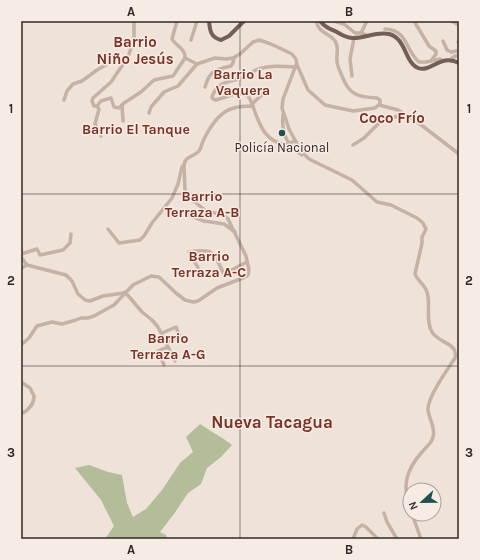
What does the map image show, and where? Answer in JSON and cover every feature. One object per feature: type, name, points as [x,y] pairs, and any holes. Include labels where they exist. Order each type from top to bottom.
[{"type":"main road","points":[[209,21],[211,34],[220,40],[229,36],[244,21]]},
{"type":"main road","points":[[320,21],[325,27],[345,36],[354,38],[384,34],[394,36],[402,44],[417,68],[423,69],[451,59],[459,63]]},
{"type":"street","points":[[97,106],[92,104],[93,98],[111,82],[129,55],[134,39],[134,21]]},
{"type":"street","points":[[97,106],[102,101],[112,98],[113,105],[116,108],[119,108],[154,80],[173,76],[186,55],[184,50],[172,39],[177,21]]},
{"type":"street","points":[[191,40],[197,21]]},
{"type":"street","points":[[316,21],[320,30],[337,43],[337,63],[348,88],[353,93],[362,97],[377,98],[380,102],[379,105]]},
{"type":"street","points":[[334,21],[344,24],[354,33],[361,33],[368,36]]},
{"type":"street","points":[[361,33],[367,21]]},
{"type":"street","points":[[414,21],[429,46],[436,51],[436,54],[431,61]]},
{"type":"street","points":[[451,21],[459,25]]},
{"type":"street","points":[[385,29],[396,31],[402,36],[417,61],[422,62],[440,59],[443,61]]},
{"type":"street","points":[[352,76],[350,59],[354,38]]},
{"type":"street","points":[[149,113],[151,107],[164,92],[180,85],[197,64],[215,58],[234,58],[253,42],[259,40],[271,44],[292,54],[296,59],[296,66],[283,99],[284,130],[292,149],[344,175],[375,200],[391,204],[411,214],[422,221],[426,226],[422,237],[415,274],[427,293],[428,321],[431,330],[437,339],[453,348],[456,355],[429,402],[428,411],[434,430],[434,435],[432,440],[412,465],[406,482]]},
{"type":"street","points":[[443,41],[449,52],[456,50],[459,52]]},
{"type":"street","points":[[451,59],[454,56],[459,56]]},
{"type":"street","points":[[64,100],[67,91],[73,84],[82,81],[96,70],[114,60],[119,58],[125,60]]},
{"type":"street","points":[[185,58],[197,64]]},
{"type":"street","points":[[205,87],[209,75],[216,70],[231,66],[234,58]]},
{"type":"street","points":[[294,141],[289,144],[283,144],[268,137],[262,128],[247,95],[238,93],[216,100],[214,99],[213,95],[217,87],[222,83],[244,77],[257,70],[282,66],[296,66]]},
{"type":"street","points":[[296,66],[308,90],[325,105],[353,111],[373,109],[379,105],[398,110],[416,121],[459,154]]},
{"type":"street","points":[[108,229],[119,244],[142,238],[172,198],[185,161],[187,158],[199,151],[205,136],[215,121],[221,114],[232,108],[252,105],[267,90]]},
{"type":"street","points":[[122,105],[123,121]]},
{"type":"street","points":[[97,106],[99,108],[96,124],[101,136]]},
{"type":"street","points":[[283,114],[294,141],[304,156]]},
{"type":"street","points":[[353,145],[364,138],[380,122],[404,114]]},
{"type":"street","points":[[21,345],[29,338],[38,326],[52,322],[62,324],[81,318],[94,316],[114,305],[125,292],[139,281],[152,276],[157,276],[162,279],[172,290],[185,300],[196,302],[213,290],[246,276],[249,270],[247,262],[236,233],[230,222],[224,215],[206,211],[190,198],[185,190],[184,165]]},
{"type":"street","points":[[186,214],[204,221],[224,224],[236,233]]},
{"type":"street","points":[[21,254],[37,249],[40,255],[63,250],[70,243],[71,234]]},
{"type":"street","points":[[21,249],[21,254],[27,265]]},
{"type":"street","points":[[201,273],[189,252],[205,250],[211,252],[224,274],[247,262]]},
{"type":"street","points":[[21,268],[27,265],[66,275],[72,281],[78,294],[85,300],[90,301],[103,296],[125,292]]},
{"type":"street","points":[[125,292],[142,312],[152,320],[162,334],[175,361]]},
{"type":"street","points":[[162,334],[176,327],[180,337],[158,352],[164,365]]},
{"type":"street","points":[[21,382],[30,388],[34,396],[32,405],[21,414]]},
{"type":"street","points":[[384,513],[387,522],[397,539]]},
{"type":"street","points":[[415,522],[421,539]]},
{"type":"street","points":[[353,539],[357,529],[362,525],[366,526],[378,539]]},
{"type":"green space","points":[[200,424],[232,445],[221,457],[207,468],[201,484],[188,493],[160,532],[166,535],[167,539],[105,539],[114,526],[101,500],[75,468],[89,465],[122,475],[127,503],[133,517],[146,509],[162,490],[180,463],[193,452],[186,437]]},
{"type":"place","name":"Policía Nacional","points":[[282,133]]},
{"type":"district","name":"Barrio Niño Jesús","points":[[135,50]]},
{"type":"district","name":"Barrio La Vaquera","points":[[243,82]]},
{"type":"district","name":"Coco Frío","points":[[392,118]]},
{"type":"district","name":"Barrio El Tanque","points":[[136,129]]},
{"type":"district","name":"Barrio Terraza A-B","points":[[202,204]]},
{"type":"district","name":"Barrio Terraza A-C","points":[[209,264]]},
{"type":"district","name":"Barrio Terraza A-G","points":[[168,346]]},
{"type":"district","name":"Nueva Tacagua","points":[[272,422]]}]
